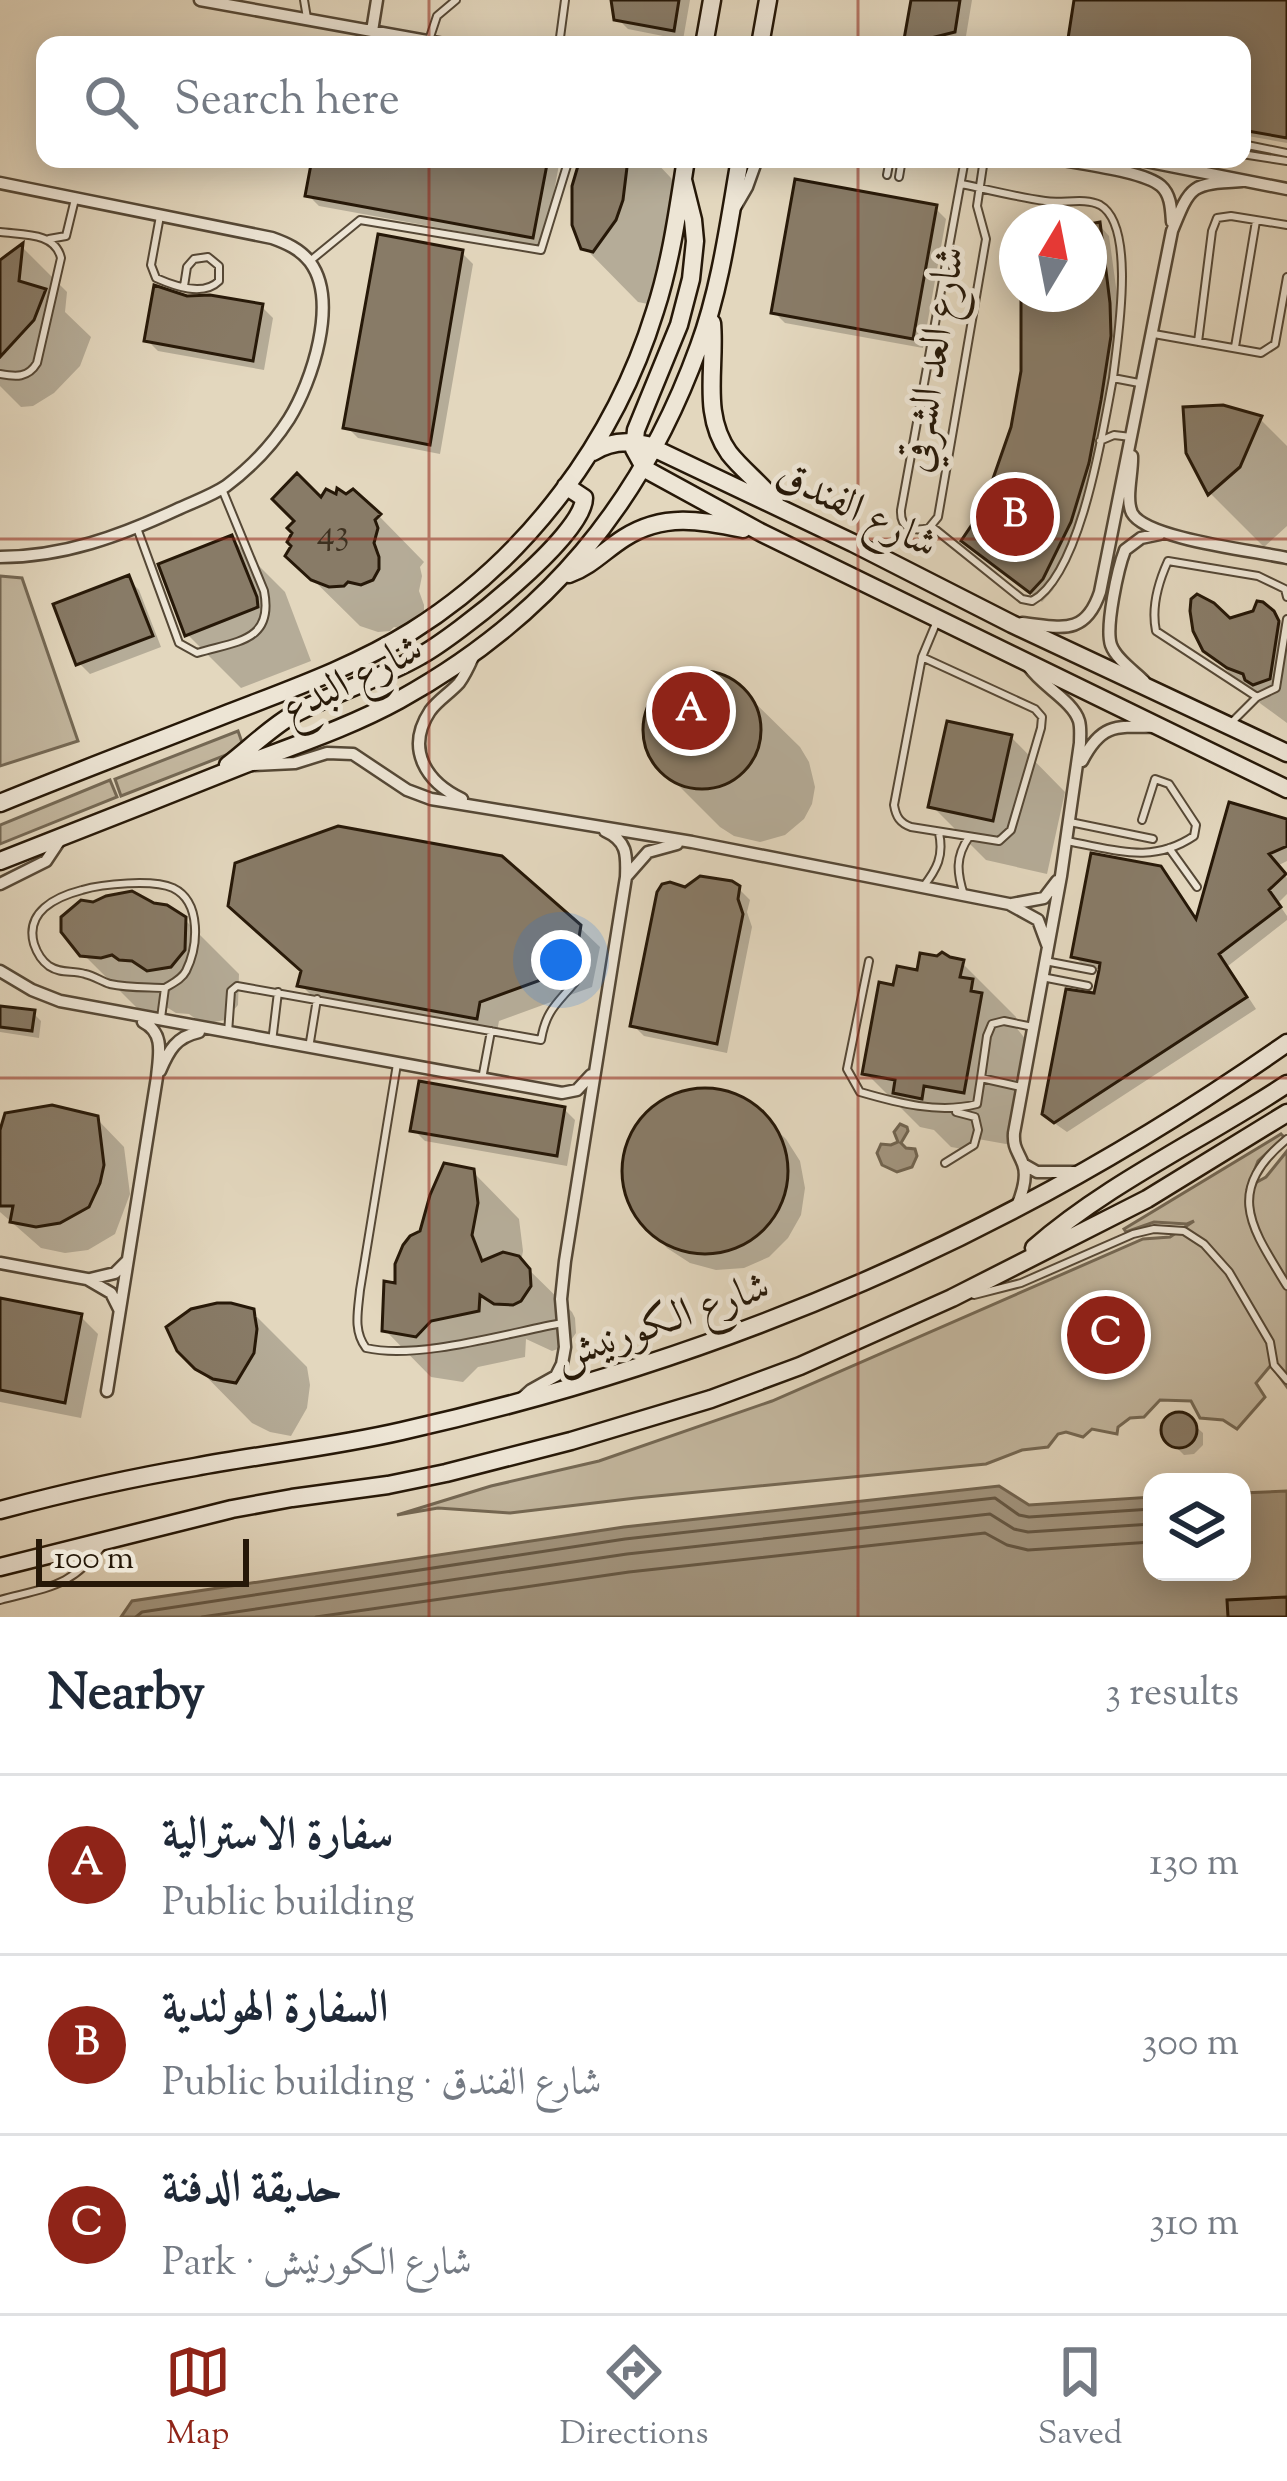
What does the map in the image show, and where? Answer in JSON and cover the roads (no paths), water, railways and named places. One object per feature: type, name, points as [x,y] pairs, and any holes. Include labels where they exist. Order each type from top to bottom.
[{"type":"main road","points":[[703,36],[712,0]]},
{"type":"main road","points":[[764,36],[768,0]]},
{"type":"main road","points":[[645,469],[633,441],[679,325],[691,279],[695,241],[684,168]]},
{"type":"main road","name":"شارع البدع","points":[[0,803],[369,655],[444,609],[504,559],[590,454],[617,405],[656,310],[684,168]]},
{"type":"main road","points":[[738,168],[711,309],[711,394],[715,427],[728,451],[779,508]]},
{"type":"main road","name":"شارع البدع","points":[[0,861],[374,712],[474,654],[532,607],[561,576],[645,469],[688,375],[711,309]]},
{"type":"main road","points":[[590,454],[612,443],[633,441]]},
{"type":"main road","name":"شارع الفندق","points":[[633,441],[1287,753]]},
{"type":"main road","name":"شارع الفندق","points":[[645,469],[762,533],[1287,789]]},
{"type":"main road","points":[[213,777],[291,716],[388,674],[464,628],[548,552],[580,514],[584,498],[566,486]]},
{"type":"main road","points":[[561,576],[662,521],[708,521],[762,533]]},
{"type":"main road","name":"شارع الكورنيش","points":[[0,1510],[120,1481],[348,1442],[518,1403],[653,1364],[786,1316],[1014,1211],[1188,1110],[1287,1043]]},
{"type":"main road","points":[[1016,1265],[1084,1208],[1287,1084]]},
{"type":"main road","name":"شارع الكورنيش","points":[[0,1568],[252,1505],[446,1473],[710,1399],[800,1366],[952,1298],[1147,1199],[1287,1114]]},
{"type":"street","points":[[206,0],[400,36]]},
{"type":"street","points":[[372,31],[377,0]]},
{"type":"street","points":[[730,213],[754,168]]},
{"type":"street","points":[[1101,168],[1158,183],[1171,203],[1172,231]]},
{"type":"street","points":[[1193,168],[1287,189]]},
{"type":"street","points":[[1012,624],[1075,626],[1093,611],[1172,231],[1185,198],[1195,188],[1242,181]]},
{"type":"street","points":[[0,183],[272,238],[310,261],[319,277],[323,304],[305,387],[289,419],[274,440],[222,489],[137,528],[68,550],[0,557]]},
{"type":"street","points":[[1132,439],[1130,508],[1142,524],[1165,534],[1287,558]]},
{"type":"street","points":[[1151,687],[1114,652],[1110,628],[1126,550],[1141,538],[1165,534]]},
{"type":"street","points":[[474,654],[460,681],[427,716],[420,742],[424,766],[434,783],[475,806]]},
{"type":"street","points":[[1028,664],[1079,722],[1078,770],[1013,1144],[1032,1171],[1089,1170]]},
{"type":"street","points":[[1078,770],[1092,742],[1107,730],[1156,728]]},
{"type":"street","points":[[243,765],[353,754],[418,795],[1009,904],[1038,920],[1048,947]]},
{"type":"street","points":[[0,792],[28,791]]},
{"type":"street","points":[[518,1403],[560,1371],[565,1347],[561,1299],[565,1261],[626,877],[625,845],[611,833],[585,824]]},
{"type":"street","points":[[0,884],[46,861],[62,837]]},
{"type":"street","points":[[626,877],[655,848],[692,842]]},
{"type":"street","points":[[1009,904],[1044,898],[1061,876]]},
{"type":"street","points":[[0,971],[46,997],[129,1016],[562,1093],[585,1084],[595,1067]]},
{"type":"street","points":[[107,1391],[158,1077],[157,1034],[129,1016]]},
{"type":"street","points":[[158,1077],[178,1040],[208,1030]]},
{"type":"street","points":[[1014,1211],[1023,1188],[1023,1164]]},
{"type":"street","points":[[87,1280],[115,1274],[128,1260]]},
{"type":"street","points":[[0,1263],[87,1280],[111,1293],[120,1311]]},
{"type":"lane","points":[[304,0],[307,19]]},
{"type":"lane","points":[[431,36],[437,16],[456,0]]},
{"type":"lane","points":[[560,36],[566,0]]},
{"type":"lane","points":[[371,36],[372,31]]},
{"type":"lane","points":[[1251,147],[1287,157]]},
{"type":"lane","points":[[1251,155],[1287,157]]},
{"type":"lane","points":[[310,261],[360,220],[542,250],[566,168]]},
{"type":"lane","points":[[887,175],[888,168]]},
{"type":"lane","points":[[899,177],[900,168]]},
{"type":"lane","name":"شارع العد الشرقي","points":[[964,168],[901,510],[902,523],[921,530],[931,526],[939,509],[986,239],[977,206],[982,168]]},
{"type":"lane","points":[[931,526],[1022,598],[1032,601],[1046,590],[1078,532],[1113,378],[1122,272],[1112,217],[1093,202],[1043,201],[961,184]]},
{"type":"lane","points":[[0,232],[48,239],[66,236],[75,199]]},
{"type":"lane","points":[[1198,342],[1215,223],[1223,215],[1287,226]]},
{"type":"lane","points":[[160,216],[151,270],[159,280],[184,286],[206,290],[215,286],[220,271],[216,262],[203,256],[194,259],[184,286]]},
{"type":"lane","points":[[1234,349],[1256,220]]},
{"type":"lane","points":[[0,374],[21,376],[37,363],[61,259],[59,249],[48,239]]},
{"type":"lane","points":[[1152,333],[1262,353],[1275,344],[1287,277]]},
{"type":"lane","points":[[1113,378],[1143,383]]},
{"type":"lane","points":[[1100,441],[1114,434],[1132,439]]},
{"type":"lane","points":[[137,528],[179,644],[196,653],[245,639],[264,624],[266,604],[222,489]]},
{"type":"lane","points":[[1257,697],[1156,631],[1153,617],[1159,580],[1168,561],[1258,575],[1285,589],[1287,597]]},
{"type":"lane","points":[[1230,725],[1257,697],[1276,688],[1287,619]]},
{"type":"lane","points":[[922,657],[1035,709],[1042,717],[1011,830],[999,841],[904,824],[894,805],[922,657],[938,620]]},
{"type":"lane","points":[[1066,841],[1150,855],[1194,836],[1196,825],[1169,784],[1154,779],[1142,820]]},
{"type":"lane","points":[[1070,822],[1153,839]]},
{"type":"lane","points":[[923,887],[941,857],[939,832]]},
{"type":"lane","points":[[964,895],[957,864],[969,837]]},
{"type":"lane","points":[[1169,848],[1197,886]]},
{"type":"lane","points":[[160,1021],[165,988],[185,973],[195,939],[191,908],[179,892],[149,884],[96,886],[60,898],[36,917],[33,938],[48,966],[110,983],[165,988]]},
{"type":"lane","points":[[868,961],[847,1069],[860,1092],[975,1118]]},
{"type":"lane","points":[[1046,961],[1092,970]]},
{"type":"lane","points":[[1042,977],[1088,986]]},
{"type":"lane","points":[[227,1034],[234,988],[541,1040],[552,1006],[575,982]]},
{"type":"lane","points":[[272,1042],[278,992]]},
{"type":"lane","points":[[310,1048],[317,999]]},
{"type":"lane","points":[[945,1163],[974,1145],[992,1024],[1004,1021],[1033,1027]]},
{"type":"lane","points":[[482,1079],[491,1031]]},
{"type":"lane","points":[[397,1064],[360,1290],[357,1327],[361,1341],[380,1352],[432,1348],[563,1322]]},
{"type":"lane","points":[[981,1078],[1021,1087]]},
{"type":"lane","points":[[953,1111],[977,1104]]},
{"type":"lane","points":[[1287,1139],[1259,1166],[1249,1212],[1256,1234],[1287,1286]]},
{"type":"lane","points":[[952,1298],[1021,1283],[1146,1230],[1184,1231],[1204,1244],[1229,1272],[1270,1342],[1274,1365],[1287,1380]]},
{"type":"lane","points":[[0,1600],[66,1581],[87,1566],[106,1541]]},
{"type":"water","points":[[900,1124],[908,1131],[901,1143],[915,1149],[917,1156],[912,1167],[897,1172],[882,1165],[877,1153],[881,1144],[898,1142],[894,1132]]},
{"type":"water","points":[[999,1486],[1029,1505],[1143,1498],[1143,1581],[1251,1581],[1251,1493],[1287,1491],[1287,1617],[121,1617],[132,1601],[624,1527]]},
{"type":"place","name":"السفارة الهولندية","points":[[1015,517]]},
{"type":"place","name":"سفارة الاسترالية","points":[[691,711]]},
{"type":"place","name":"حديقة الدفنة","points":[[1106,1335]]}]
